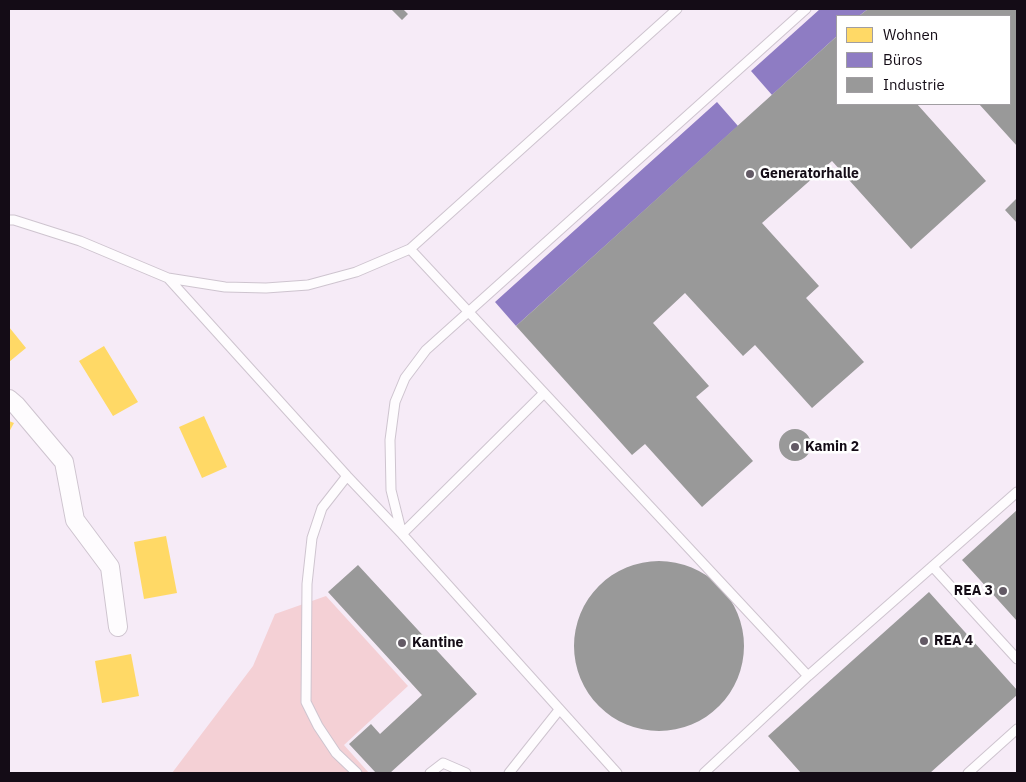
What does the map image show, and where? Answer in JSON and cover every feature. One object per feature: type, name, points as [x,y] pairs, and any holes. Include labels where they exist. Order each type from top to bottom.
[{"type":"street","points":[[9,399],[16,404],[64,462],[75,520],[110,567],[118,628]]},
{"type":"lane","points":[[9,220],[80,241],[168,278],[225,287],[266,288],[308,284],[356,272],[410,249],[677,9]]},
{"type":"lane","points":[[402,534],[391,490],[390,440],[395,402],[405,378],[426,350],[806,9]]},
{"type":"lane","points":[[410,249],[808,676]]},
{"type":"lane","points":[[168,278],[617,773]]},
{"type":"lane","points":[[402,534],[544,393]]},
{"type":"lane","points":[[347,476],[322,508],[312,538],[307,584],[306,702],[318,726],[336,753],[357,773]]},
{"type":"lane","points":[[704,773],[808,676],[1017,492]]},
{"type":"lane","points":[[933,567],[1017,659]]},
{"type":"lane","points":[[509,773],[559,710]]},
{"type":"lane","points":[[968,773],[1017,729]]},
{"type":"lane","points":[[430,773],[442,763],[466,773]]},
{"type":"shaded area","points":[[326,596],[408,686],[344,745],[369,773],[172,773],[253,666],[275,614]]},
{"type":"building: Wohnen","points":[[9,327],[26,348],[9,362]]},
{"type":"building: Wohnen","points":[[104,346],[138,402],[113,416],[79,361]]},
{"type":"building: Wohnen","points":[[204,416],[227,467],[202,478],[179,427]]},
{"type":"building: Wohnen","points":[[9,421],[14,423],[9,432]]},
{"type":"building: Wohnen","points":[[166,536],[177,593],[144,599],[134,542]]},
{"type":"building: Wohnen","points":[[131,654],[139,696],[102,703],[95,661]]},
{"type":"building: Büros","points":[[820,9],[868,9],[860,15],[836,15],[836,37],[772,95],[751,71]]},
{"type":"building: Büros","points":[[717,102],[738,126],[516,326],[495,302]]},
{"type":"building: Industrie","points":[[391,9],[403,9],[408,14],[402,20]]},
{"type":"building: Industrie","points":[[868,9],[1017,9],[1017,146],[980,105],[1011,105],[1011,15],[860,15]]},
{"type":"building: Industrie","points":[[836,37],[836,105],[918,105],[986,181],[911,249],[832,161],[762,223],[819,286],[806,298],[864,362],[812,408],[755,345],[743,356],[685,293],[653,323],[709,386],[696,397],[753,461],[702,507],[645,444],[632,455],[516,326]]},
{"type":"building: Industrie","points":[[1017,198],[1017,223],[1005,210]]},
{"type":"building: Industrie","name":"Kamin 2","points":[[795,429],[807,433],[811,445],[807,457],[795,461],[783,457],[779,445],[783,433]]},
{"type":"building: Industrie","name":"REA 3","points":[[1017,510],[1017,621],[962,560]]},
{"type":"building: Industrie","points":[[667,561],[692,567],[713,580],[725,592],[741,621],[744,646],[743,663],[738,679],[725,700],[713,712],[684,728],[651,731],[626,725],[605,712],[593,700],[577,671],[574,638],[580,613],[593,592],[605,580],[634,564]]},
{"type":"building: Industrie","name":"Kantine","points":[[358,565],[477,694],[390,773],[376,773],[349,744],[371,724],[380,734],[422,695],[328,592]]},
{"type":"building: Industrie","name":"REA 4","points":[[929,592],[1017,690],[1017,695],[930,773],[801,773],[768,736]]},
{"type":"place","name":"Generatorhalle","points":[[750,174]]},
{"type":"place","name":"Kamin 2","points":[[795,447]]},
{"type":"place","name":"REA 3","points":[[1003,591]]},
{"type":"place","name":"REA 4","points":[[924,641]]},
{"type":"place","name":"Kantine","points":[[402,643]]}]
